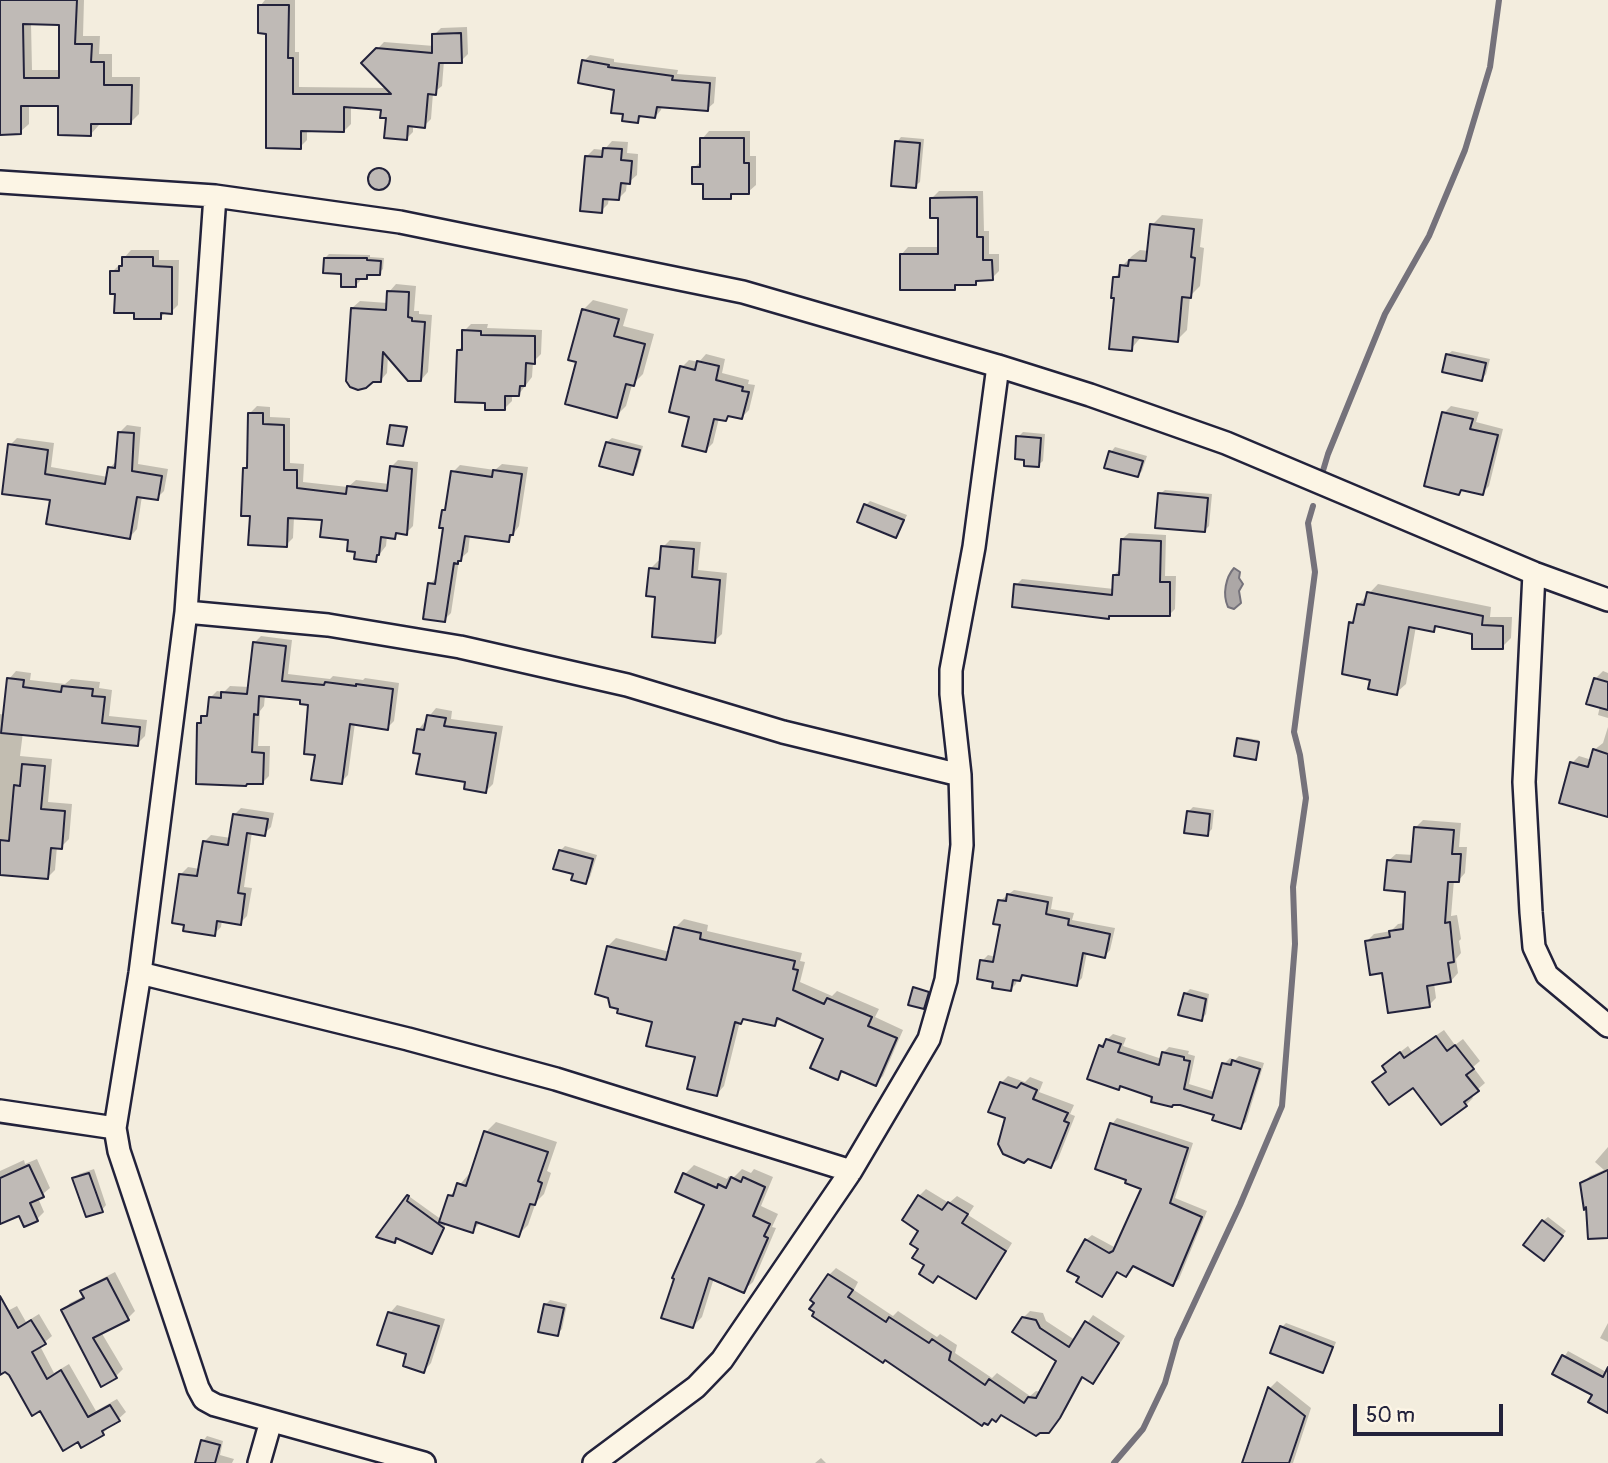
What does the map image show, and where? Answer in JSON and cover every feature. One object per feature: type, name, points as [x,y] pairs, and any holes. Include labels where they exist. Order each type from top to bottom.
[{"type":"street","points":[[0,182],[215,196],[400,222],[743,292],[998,366],[1226,443],[1534,573],[1608,600]]},
{"type":"street","points":[[215,196],[186,612],[140,973],[116,1128],[119,1151],[198,1388],[204,1399],[215,1405],[424,1463]]},
{"type":"street","points":[[594,1463],[710,1375],[851,1171],[929,1039],[946,980],[962,845],[960,775],[951,670],[974,547],[998,366]]},
{"type":"street","points":[[1534,573],[1524,782],[1534,947],[1547,975],[1608,1026]]},
{"type":"street","points":[[186,612],[328,625],[460,647],[627,685],[783,732],[960,775]]},
{"type":"street","points":[[140,973],[408,1039],[556,1079],[851,1171]]},
{"type":"street","points":[[0,1111],[116,1128]]},
{"type":"street","points":[[259,1463],[271,1421]]},
{"type":"shaded area","points":[[1234,568],[1240,572],[1239,578],[1243,584],[1239,591],[1241,603],[1234,609],[1228,607],[1225,591]]},
{"type":"building","points":[[0,0],[77,0],[75,44],[92,44],[91,62],[104,62],[104,85],[132,85],[131,124],[91,124],[91,136],[58,135],[58,106],[21,106],[21,134],[0,135]],"holes":[[[23,24],[59,25],[59,78],[24,78]]]},
{"type":"building","points":[[258,5],[289,5],[288,58],[293,58],[293,94],[391,94],[361,63],[376,48],[432,53],[432,34],[461,33],[462,63],[439,63],[436,95],[428,94],[425,128],[408,126],[407,140],[384,138],[386,118],[380,118],[381,110],[344,107],[344,132],[301,131],[301,149],[266,148],[266,34],[258,33]]},
{"type":"building","points":[[582,60],[609,65],[608,67],[673,76],[672,80],[710,83],[708,111],[657,107],[655,118],[639,116],[638,123],[622,121],[623,114],[611,113],[614,90],[578,83]]},
{"type":"building","points":[[700,138],[744,138],[744,163],[749,163],[749,194],[731,194],[731,199],[703,199],[703,184],[692,184],[692,167],[700,167]]},
{"type":"building","points":[[895,141],[920,143],[916,188],[891,186]]},
{"type":"building","points":[[603,148],[622,149],[621,160],[632,161],[630,184],[621,183],[619,200],[603,199],[602,213],[580,211],[585,156],[602,157]]},
{"type":"building","points":[[379,168],[387,171],[390,179],[387,187],[379,190],[371,187],[368,179],[371,171]]},
{"type":"building","points":[[977,197],[977,237],[983,237],[983,260],[992,260],[993,280],[976,281],[976,285],[955,285],[955,290],[900,290],[900,254],[938,254],[938,218],[930,218],[930,198]]},
{"type":"building","points":[[1150,224],[1194,229],[1191,257],[1195,258],[1191,298],[1182,297],[1178,342],[1133,337],[1132,351],[1109,349],[1114,298],[1111,298],[1113,277],[1119,277],[1120,265],[1128,266],[1129,260],[1146,261]]},
{"type":"building","points":[[122,257],[153,257],[153,266],[172,267],[172,314],[161,313],[161,319],[134,319],[134,313],[114,313],[115,294],[110,294],[110,271],[119,271]]},
{"type":"building","points":[[324,258],[367,258],[381,261],[380,275],[367,275],[367,279],[356,279],[356,287],[341,287],[341,274],[323,273]]},
{"type":"building","points":[[387,291],[409,292],[408,317],[412,318],[412,321],[425,322],[421,381],[408,381],[383,352],[381,382],[373,382],[358,390],[350,387],[346,381],[351,308],[386,310]]},
{"type":"building","points":[[582,309],[619,319],[614,336],[645,344],[634,386],[626,384],[617,418],[565,404],[576,362],[568,360]]},
{"type":"building","points":[[462,330],[481,331],[481,335],[535,336],[535,364],[526,363],[525,386],[520,386],[519,396],[505,396],[505,410],[485,410],[485,403],[455,402],[457,350],[462,350]]},
{"type":"building","points":[[1446,354],[1486,363],[1482,381],[1442,372]]},
{"type":"building","points":[[697,361],[719,366],[716,380],[743,387],[742,391],[749,392],[742,419],[728,416],[726,421],[714,419],[706,452],[682,446],[689,417],[669,412],[680,366],[695,370]]},
{"type":"building","points":[[1442,412],[1473,419],[1470,429],[1498,435],[1483,495],[1461,490],[1459,495],[1424,486]]},
{"type":"building","points":[[248,413],[263,413],[263,424],[284,425],[284,470],[297,470],[297,488],[346,494],[347,486],[387,491],[390,466],[412,469],[407,535],[396,533],[395,539],[381,537],[376,562],[354,559],[355,552],[347,551],[348,540],[320,537],[322,520],[288,518],[287,547],[248,545],[250,516],[241,516],[243,468],[247,468]]},
{"type":"building","points":[[390,425],[407,427],[403,446],[387,444]]},
{"type":"building","points":[[118,432],[134,433],[132,471],[162,476],[158,500],[137,497],[130,539],[46,524],[50,500],[2,494],[8,444],[48,450],[45,474],[105,484],[108,467],[115,468]]},
{"type":"building","points":[[1016,436],[1041,438],[1039,467],[1024,466],[1024,460],[1015,459]]},
{"type":"building","points":[[606,442],[640,450],[633,475],[599,466]]},
{"type":"building","points":[[1109,451],[1143,461],[1138,477],[1104,468]]},
{"type":"building","points":[[493,470],[522,474],[513,535],[510,535],[509,542],[465,536],[461,561],[454,563],[445,622],[423,619],[428,583],[435,584],[443,528],[439,528],[442,510],[445,510],[451,471],[492,477]]},
{"type":"building","points":[[1158,493],[1208,498],[1205,532],[1155,528]]},
{"type":"building","points":[[864,504],[904,520],[896,538],[857,522]]},
{"type":"building","points":[[1121,539],[1161,541],[1160,582],[1170,582],[1170,616],[1109,616],[1109,619],[1012,607],[1014,584],[1112,595],[1113,575],[1119,575]]},
{"type":"building","points":[[661,546],[694,549],[692,577],[720,580],[715,643],[652,637],[655,597],[646,596],[649,568],[659,569]]},
{"type":"building","points":[[1367,592],[1483,616],[1482,625],[1503,626],[1503,649],[1472,649],[1472,634],[1435,626],[1434,632],[1409,627],[1397,695],[1368,689],[1370,680],[1342,674],[1349,622],[1353,623],[1357,604],[1364,605]]},
{"type":"building","points":[[253,642],[286,646],[282,681],[324,685],[325,682],[356,684],[393,689],[388,730],[350,724],[342,784],[311,780],[315,755],[304,754],[308,705],[300,704],[300,700],[259,696],[258,715],[254,714],[252,752],[264,753],[263,784],[196,784],[197,723],[201,723],[201,716],[207,716],[209,697],[221,698],[221,692],[247,694]]},
{"type":"building","points":[[7,678],[24,680],[23,687],[61,692],[62,686],[93,689],[92,696],[105,697],[102,723],[140,727],[138,746],[1,733]]},
{"type":"building","points":[[1594,678],[1608,682],[1608,710],[1586,704]]},
{"type":"building","points":[[427,715],[446,718],[444,726],[496,733],[486,793],[464,789],[465,782],[416,774],[420,754],[413,753],[417,729],[424,730]]},
{"type":"building","points":[[1237,738],[1259,742],[1256,760],[1234,756]]},
{"type":"building","points":[[1593,749],[1608,754],[1608,817],[1559,803],[1570,762],[1588,767]]},
{"type":"building","points":[[22,764],[45,766],[41,809],[65,811],[62,849],[51,848],[48,879],[0,875],[0,840],[9,841],[14,785],[20,786]]},
{"type":"building","points":[[1187,811],[1210,814],[1208,836],[1184,833]]},
{"type":"building","points":[[233,814],[268,819],[265,836],[247,833],[238,893],[245,894],[241,925],[217,921],[215,936],[183,931],[184,925],[172,923],[179,874],[197,876],[203,841],[228,845]]},
{"type":"building","points":[[1414,827],[1454,830],[1452,854],[1461,854],[1459,882],[1448,882],[1445,923],[1450,922],[1454,962],[1448,963],[1451,982],[1427,986],[1430,1007],[1388,1013],[1382,973],[1370,975],[1365,941],[1390,937],[1389,931],[1403,929],[1405,892],[1384,890],[1387,860],[1411,862]]},
{"type":"building","points":[[559,850],[593,859],[586,884],[571,880],[573,874],[553,869]]},
{"type":"building","points":[[1007,894],[1048,902],[1046,914],[1069,919],[1068,925],[1110,934],[1105,958],[1083,953],[1077,986],[1022,975],[1020,981],[1013,980],[1011,991],[992,988],[993,982],[977,979],[980,960],[993,962],[1000,925],[993,924],[998,900],[1006,901]]},
{"type":"building","points":[[674,927],[701,933],[700,939],[795,961],[793,969],[798,970],[793,990],[824,1004],[827,998],[872,1017],[868,1026],[897,1038],[876,1086],[841,1071],[838,1080],[810,1068],[823,1039],[777,1018],[775,1026],[743,1019],[741,1024],[735,1022],[717,1096],[687,1089],[695,1057],[646,1046],[652,1022],[617,1013],[618,1009],[610,1007],[608,998],[595,994],[607,946],[666,960]]},
{"type":"building","points":[[913,987],[929,992],[924,1009],[908,1005]]},
{"type":"building","points":[[1184,993],[1206,999],[1202,1021],[1178,1015]]},
{"type":"building","points":[[1436,1036],[1447,1051],[1455,1045],[1474,1069],[1466,1075],[1479,1091],[1464,1102],[1467,1106],[1441,1125],[1413,1088],[1389,1105],[1372,1082],[1386,1072],[1382,1066],[1400,1052],[1404,1058]]},
{"type":"building","points":[[1106,1039],[1121,1044],[1118,1052],[1159,1065],[1162,1052],[1184,1057],[1184,1060],[1190,1061],[1184,1089],[1212,1098],[1222,1063],[1231,1065],[1232,1060],[1260,1069],[1241,1129],[1212,1120],[1214,1115],[1180,1105],[1172,1107],[1151,1102],[1152,1097],[1087,1079],[1099,1045],[1103,1047]]},
{"type":"building","points":[[1000,1082],[1017,1088],[1021,1083],[1037,1090],[1033,1099],[1068,1113],[1064,1121],[1069,1123],[1051,1168],[1028,1159],[1024,1163],[1003,1154],[998,1144],[1005,1118],[988,1112]]},
{"type":"building","points":[[1110,1123],[1188,1148],[1170,1203],[1202,1217],[1173,1286],[1133,1266],[1126,1277],[1117,1272],[1102,1297],[1076,1282],[1079,1277],[1067,1271],[1085,1239],[1109,1253],[1113,1251],[1141,1189],[1125,1183],[1126,1180],[1095,1169]]},
{"type":"building","points":[[484,1131],[548,1152],[538,1181],[542,1183],[535,1205],[530,1204],[519,1237],[476,1222],[473,1233],[439,1222],[448,1195],[453,1196],[457,1183],[466,1186]]},
{"type":"building","points":[[29,1165],[44,1197],[30,1203],[38,1221],[24,1227],[19,1216],[0,1224],[0,1178]]},
{"type":"building","points":[[1608,1170],[1608,1238],[1588,1239],[1586,1207],[1584,1210],[1580,1183]]},
{"type":"building","points":[[89,1173],[103,1212],[86,1217],[72,1178]]},
{"type":"building","points":[[683,1173],[717,1188],[718,1184],[726,1188],[731,1177],[741,1182],[743,1177],[765,1187],[753,1216],[770,1224],[764,1236],[768,1238],[744,1293],[709,1278],[693,1328],[661,1318],[674,1279],[672,1278],[704,1205],[675,1192]]},
{"type":"building","points":[[407,1195],[407,1201],[444,1228],[432,1254],[396,1238],[395,1243],[376,1237]]},
{"type":"building","points":[[918,1195],[942,1210],[948,1202],[968,1214],[962,1223],[1006,1251],[976,1299],[938,1276],[933,1283],[919,1274],[924,1265],[912,1258],[918,1249],[910,1244],[918,1231],[902,1220]]},
{"type":"building","points":[[1542,1220],[1563,1236],[1544,1261],[1523,1245]]},
{"type":"building","points":[[828,1274],[853,1290],[848,1297],[886,1322],[889,1317],[929,1343],[932,1339],[951,1352],[949,1360],[985,1385],[989,1379],[1024,1403],[1028,1397],[1036,1398],[1056,1361],[1012,1332],[1022,1317],[1036,1320],[1040,1328],[1069,1347],[1085,1321],[1119,1343],[1093,1384],[1082,1377],[1049,1433],[1036,1436],[1001,1415],[996,1422],[992,1419],[988,1425],[984,1423],[982,1426],[885,1360],[883,1363],[812,1316],[814,1312],[809,1309],[814,1303],[810,1300]]},
{"type":"building","points":[[107,1278],[129,1320],[93,1338],[117,1378],[101,1387],[61,1310],[84,1298],[80,1291]]},
{"type":"building","points":[[0,1296],[18,1328],[31,1320],[46,1344],[32,1352],[47,1379],[61,1370],[88,1417],[110,1405],[120,1421],[102,1431],[104,1435],[81,1448],[78,1442],[63,1451],[40,1411],[32,1416],[9,1375],[5,1372],[0,1375]]},
{"type":"building","points":[[544,1304],[564,1308],[558,1336],[538,1332]]},
{"type":"building","points":[[388,1312],[439,1326],[424,1373],[403,1366],[406,1354],[377,1345]]},
{"type":"building","points":[[1280,1326],[1333,1347],[1323,1373],[1270,1353]]},
{"type":"building","points":[[1562,1355],[1603,1377],[1608,1367],[1608,1413],[1588,1402],[1592,1395],[1552,1374]]},
{"type":"building","points":[[1268,1387],[1305,1416],[1289,1463],[1242,1463]]},
{"type":"building","points":[[201,1440],[220,1445],[215,1463],[195,1463]]},
{"type":"waterway","points":[[1322,474],[1385,314],[1429,236],[1465,150],[1490,67],[1499,0]]},
{"type":"waterway","points":[[1114,1463],[1143,1429],[1165,1383],[1177,1340],[1240,1205],[1282,1106],[1295,944],[1293,887],[1306,798],[1294,732],[1315,572],[1308,523],[1313,506]]}]
